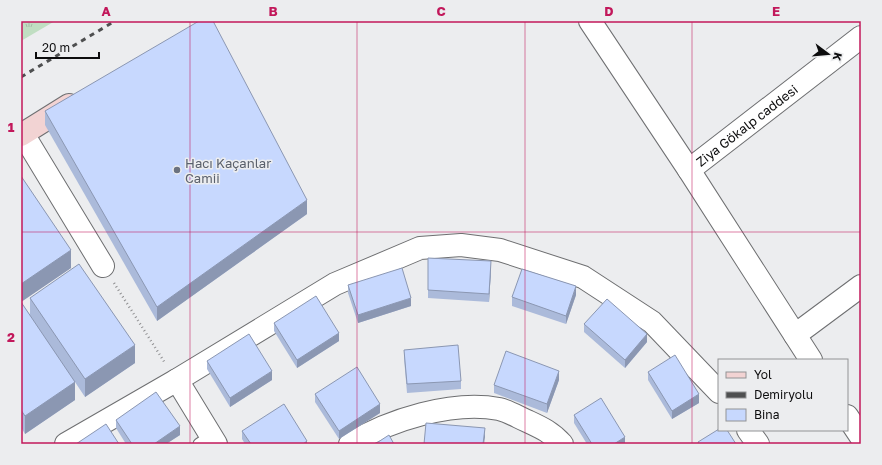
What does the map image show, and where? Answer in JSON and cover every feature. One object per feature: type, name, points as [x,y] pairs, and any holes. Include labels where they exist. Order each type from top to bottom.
[{"type":"street","points":[[590,21],[689,170],[810,359]]},
{"type":"street","name":"Ziya Gökalp caddesi","points":[[689,170],[861,37]]},
{"type":"street","points":[[89,94],[22,134],[103,266]]},
{"type":"street","points":[[66,444],[177,380],[335,284],[420,248],[461,245],[500,250],[583,277],[652,322],[718,391]]},
{"type":"street","points":[[795,335],[861,286]]},
{"type":"street","points":[[177,380],[209,441]]},
{"type":"street","points":[[350,444],[368,433],[436,410],[468,407],[500,409],[551,432],[562,444]]},
{"type":"street","points":[[749,431],[758,444]]},
{"type":"path","points":[[103,266],[177,380]]},
{"type":"green space","points":[[21,21],[55,21],[21,41]]},
{"type":"building","name":"Hacı Kaçanlar Camii","points":[[199,21],[213,21],[307,200],[157,307],[45,111]]},
{"type":"building","points":[[21,176],[71,250],[21,284]]},
{"type":"building","points":[[428,258],[491,261],[489,294],[428,290]]},
{"type":"building","points":[[79,264],[135,345],[85,379],[30,298]]},
{"type":"building","points":[[402,268],[411,298],[358,315],[348,285]]},
{"type":"building","points":[[522,269],[576,286],[566,316],[512,297]]},
{"type":"building","points":[[316,296],[339,333],[297,360],[274,323]]},
{"type":"building","points":[[607,299],[647,334],[625,360],[584,324]]},
{"type":"building","points":[[21,302],[75,382],[25,416],[21,410]]},
{"type":"building","points":[[249,334],[272,371],[230,398],[207,361]]},
{"type":"building","points":[[458,345],[461,381],[407,384],[404,350]]},
{"type":"building","points":[[506,351],[559,371],[547,404],[494,385]]},
{"type":"building","points":[[675,355],[699,394],[672,411],[648,372]]},
{"type":"building","points":[[357,367],[380,404],[339,431],[315,394]]},
{"type":"building","points":[[156,392],[180,426],[154,444],[132,444],[116,420]]},
{"type":"building","points":[[601,398],[625,437],[614,444],[592,444],[574,415]]},
{"type":"building","points":[[284,404],[307,441],[303,444],[251,444],[242,431]]},
{"type":"building","points":[[426,423],[485,428],[483,444],[424,444]]},
{"type":"building","points":[[106,424],[119,444],[76,444]]},
{"type":"building","points":[[718,430],[718,431],[728,431],[736,444],[699,444],[698,442]]},
{"type":"building","points":[[389,435],[394,444],[375,444]]},
{"type":"railway","points":[[21,77],[115,21]]},
{"type":"place","name":"Hacı Kaçanlar Camii","points":[[177,170]]}]
